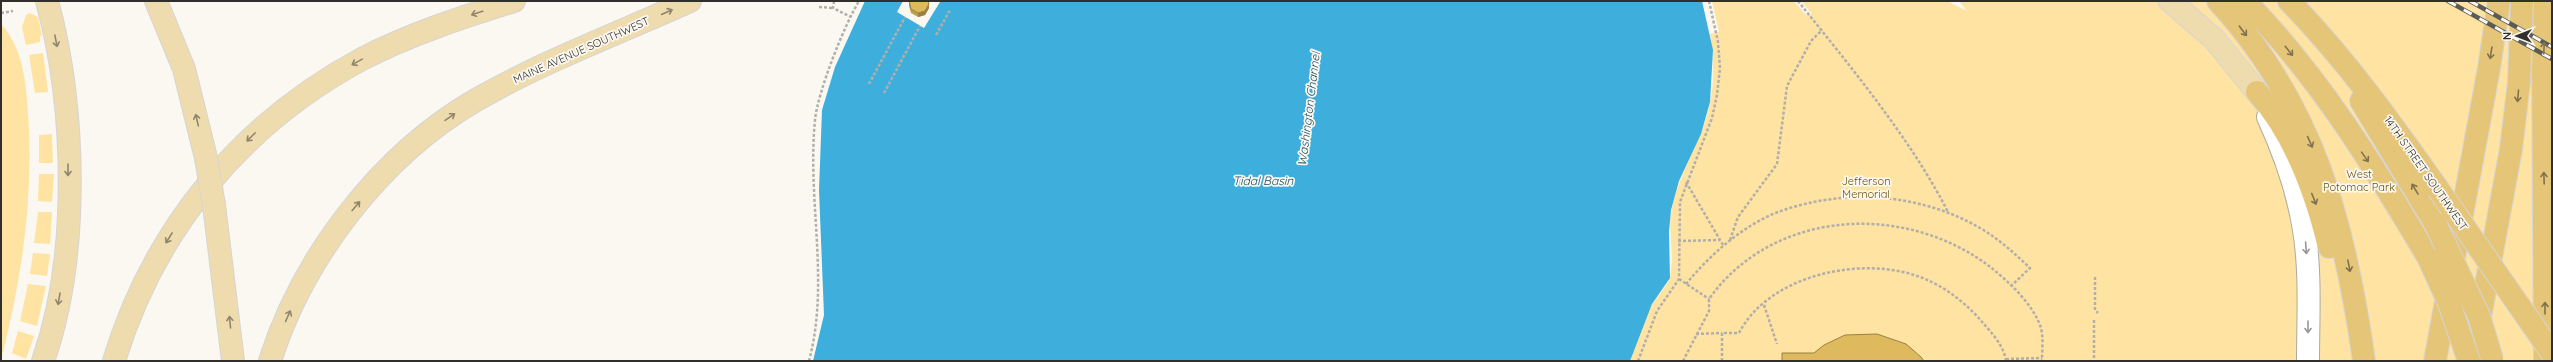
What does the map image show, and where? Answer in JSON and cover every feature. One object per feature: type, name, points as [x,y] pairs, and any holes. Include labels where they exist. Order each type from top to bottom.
[{"type":"highway","points":[[2218,1],[2250,40],[2276,78],[2300,120],[2321,169],[2334,205],[2348,263],[2364,361]]},
{"type":"highway","points":[[2245,1],[2317,86],[2389,191],[2429,259],[2451,310],[2469,361]]},
{"type":"highway","name":"14TH STREET SOUTHWEST","points":[[2289,1],[2333,51],[2390,121],[2552,353]]},
{"type":"highway","points":[[2435,361],[2489,68],[2499,1]]},
{"type":"highway","points":[[2486,360],[2519,82],[2522,1]]},
{"type":"highway","points":[[2545,1],[2545,361]]},
{"type":"highway","points":[[2333,51],[2377,131],[2435,223],[2479,316],[2486,360]]},
{"type":"highway","points":[[2256,92],[2271,108],[2283,128],[2319,211],[2340,295],[2360,361]]},
{"type":"main road","points":[[43,361],[50,341],[63,279],[68,180],[67,119],[56,42],[47,1]]},
{"type":"main road","points":[[156,1],[184,69],[206,158],[214,205],[233,361]]},
{"type":"main road","points":[[114,361],[136,300],[170,236],[217,175],[260,128],[309,91],[364,59],[417,34],[514,1]]},
{"type":"main road","name":"MAINE AVENUE SOUTHWEST","points":[[270,361],[302,286],[336,230],[377,181],[423,137],[475,101],[532,70],[690,1]]},
{"type":"main road","points":[[2170,1],[2214,39],[2256,92]]},
{"type":"street","points":[[2256,92],[2279,142],[2302,216],[2306,246],[2308,361]]},
{"type":"path","points":[[834,1],[834,8]]},
{"type":"path","points":[[809,361],[819,315],[814,192],[815,119],[823,87],[851,17],[859,1]]},
{"type":"path","points":[[1638,361],[1658,311],[1679,279],[1678,240],[1680,202],[1686,182],[1712,118],[1720,68],[1718,42],[1709,1]]},
{"type":"path","points":[[1798,1],[1853,69],[1908,148],[1948,213]]},
{"type":"path","points":[[819,6],[834,8],[851,17]]},
{"type":"path","points":[[936,35],[950,10]]},
{"type":"path","points":[[1,13],[13,11]]},
{"type":"path","points":[[869,84],[905,17]]},
{"type":"path","points":[[884,93],[920,26]]},
{"type":"path","points":[[1730,241],[1738,217],[1777,164],[1787,86],[1811,41],[1822,30]]},
{"type":"path","points":[[1686,182],[1723,245]]},
{"type":"path","points":[[1686,284],[1723,245],[1778,212],[1846,197],[1896,199],[1948,213],[1996,239],[2030,268],[2011,286]]},
{"type":"path","points":[[1683,361],[1696,334],[1709,311],[1709,298],[1730,273],[1776,242],[1815,229],[1857,222],[1900,226],[1939,237],[1975,256],[2011,286],[2026,304],[2040,325],[2042,360],[2006,360],[1992,333],[1963,303],[1926,279],[1902,272],[1859,268],[1825,273],[1787,288],[1764,304],[1743,325],[1739,333],[1696,334]]},
{"type":"path","points":[[1678,240],[1720,240]]},
{"type":"path","points":[[2095,277],[2095,310],[2098,313]]},
{"type":"path","points":[[1679,279],[1709,298]]},
{"type":"path","points":[[1764,304],[1777,344]]},
{"type":"path","points":[[2094,320],[2094,361]]},
{"type":"path","points":[[1722,333],[1722,361]]},
{"type":"green space","points":[[1712,1],[1794,1],[1806,15],[1812,14],[1801,1],[1947,1],[1967,11],[1959,1],[2552,1],[2552,361],[1630,361],[1645,319],[1670,277],[1672,260],[1670,225],[1674,198],[1680,180],[1705,123],[1711,98],[1713,60],[1710,34],[1719,32]]},
{"type":"green space","points":[[30,13],[38,17],[42,36],[40,36],[40,42],[26,45],[22,27],[26,15]]},
{"type":"green space","points":[[1,24],[14,44],[22,66],[27,101],[29,176],[25,237],[15,299],[1,360]]},
{"type":"green space","points":[[43,53],[48,92],[35,93],[29,55]]},
{"type":"green space","points":[[52,134],[53,163],[39,163],[39,135]]},
{"type":"green space","points":[[39,174],[54,174],[52,202],[38,201]]},
{"type":"green space","points":[[38,212],[52,212],[50,244],[34,243]]},
{"type":"green space","points":[[33,253],[50,254],[47,276],[30,274]]},
{"type":"green space","points":[[28,284],[46,286],[37,326],[20,321]]},
{"type":"green space","points":[[18,331],[34,336],[26,359],[12,353]]},
{"type":"water","name":"Tidal Basin","points":[[865,1],[1702,1],[1713,50],[1710,102],[1701,134],[1679,181],[1671,210],[1669,232],[1670,278],[1652,304],[1630,361],[813,361],[824,315],[819,190],[822,110],[835,67]]},
{"type":"pier","points":[[903,1],[940,2],[924,28],[897,12]]},
{"type":"building","points":[[909,1],[928,1],[929,4],[925,11],[918,13],[911,9]]},
{"type":"building","points":[[1877,334],[1906,344],[1924,361],[1782,361],[1782,353],[1814,353],[1824,345],[1845,335]]},
{"type":"railway","points":[[2448,1],[2552,59]]},
{"type":"railway","points":[[2470,1],[2552,47]]},
{"type":"water label","name":"Washington Channel","points":[[1309,109]]},
{"type":"park label","name":"West Potomac Park","points":[[2359,180]]},
{"type":"park label","name":"Jefferson Memorial","points":[[1866,187]]}]
